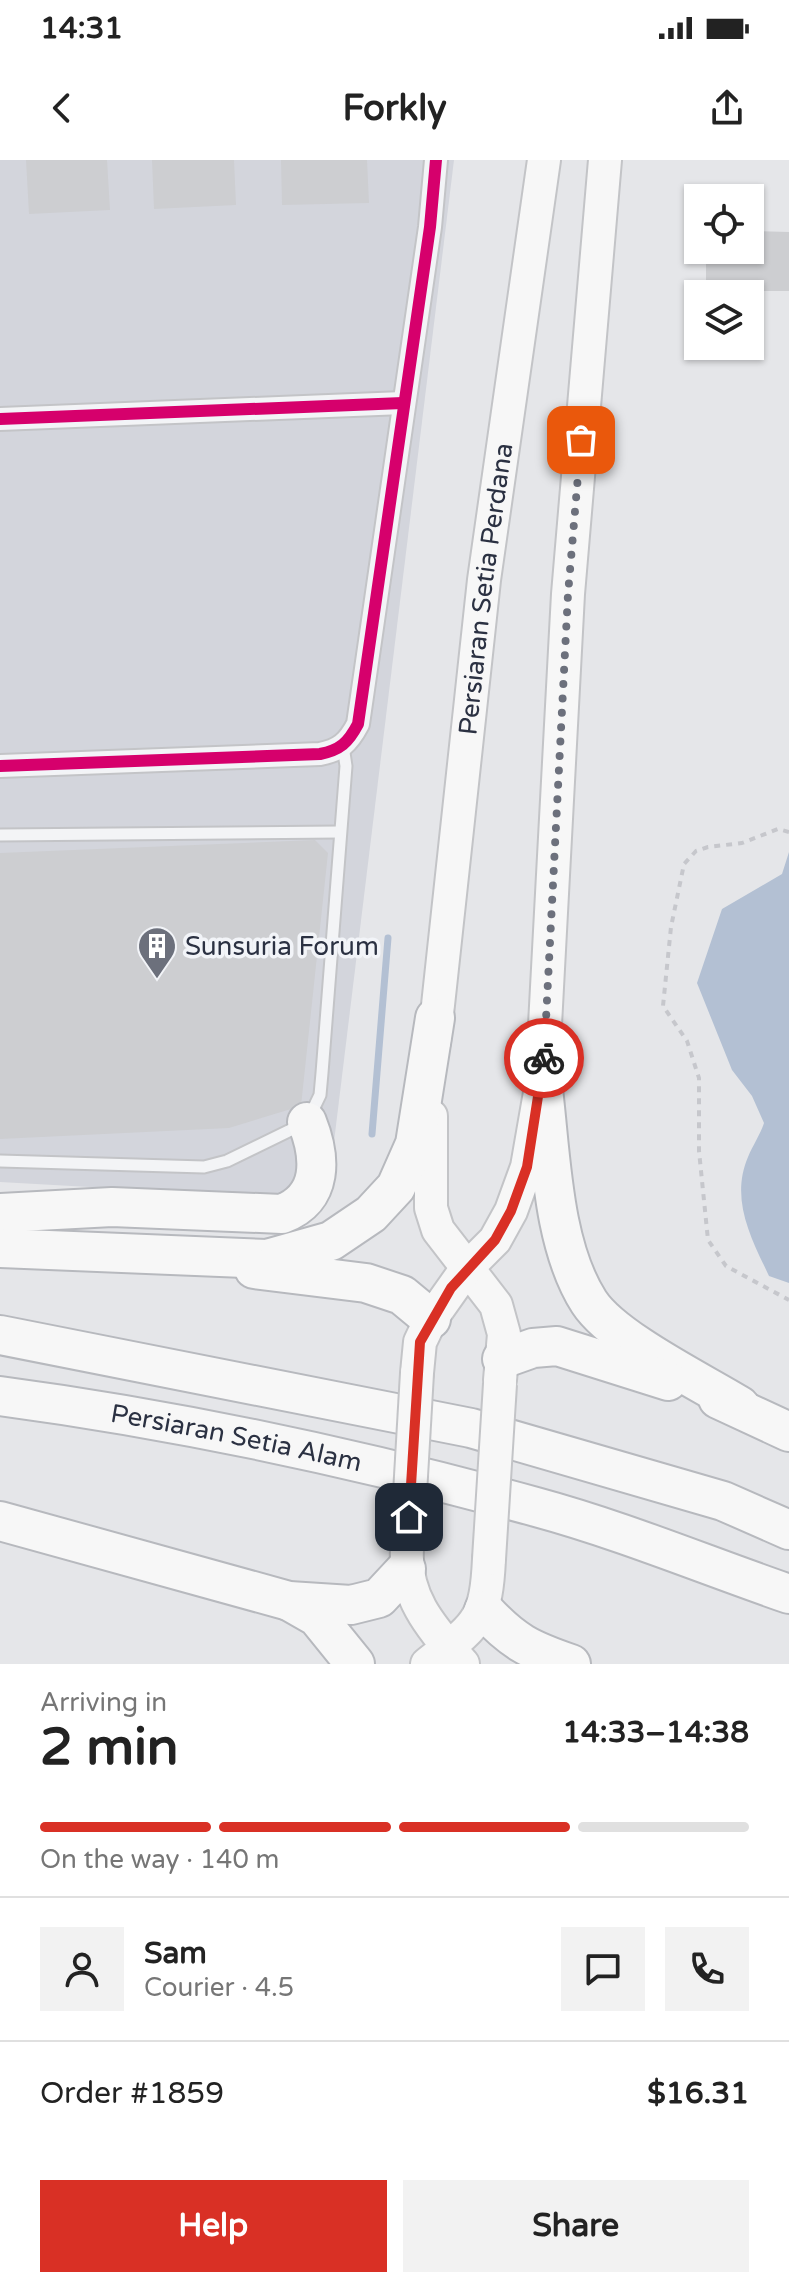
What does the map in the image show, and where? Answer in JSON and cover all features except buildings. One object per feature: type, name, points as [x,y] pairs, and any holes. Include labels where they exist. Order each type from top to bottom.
[{"type":"highway","points":[[0,1248],[160,1257],[267,1259],[331,1241],[371,1214],[396,1187],[415,1144],[435,1018]]},
{"type":"highway","points":[[542,1081],[567,1255],[590,1304],[627,1337],[789,1432]]},
{"type":"highway","points":[[0,1213],[112,1207],[282,1214],[298,1208],[310,1195],[318,1171],[315,1142],[307,1122]]},
{"type":"highway","points":[[160,1257],[366,1283],[402,1295],[431,1319]]},
{"type":"highway","points":[[0,1335],[471,1428],[723,1501],[789,1530]]},
{"type":"highway","points":[[501,1372],[533,1348],[557,1346],[597,1356],[740,1406]]},
{"type":"highway","name":"Persiaran Setia Alam","points":[[0,1396],[142,1417],[276,1443],[538,1508],[789,1594]]},
{"type":"highway","points":[[0,1521],[289,1601],[351,1605],[379,1598],[406,1557]]},
{"type":"highway","points":[[289,1601],[317,1617],[355,1664]]},
{"type":"highway","points":[[484,1610],[506,1635],[527,1649],[571,1664]]},
{"type":"main road","name":"Persiaran Setia Perdana","points":[[484,1610],[504,1334],[496,1305],[438,1230],[431,1208],[429,1174],[435,1018],[484,580],[544,160]]},
{"type":"main road","points":[[484,1610],[446,1658],[422,1614],[406,1557],[417,1373],[420,1342],[431,1319],[467,1268],[495,1240],[511,1211],[527,1167],[542,1081],[568,594],[605,160]]},
{"type":"street","points":[[0,766],[320,754],[343,746],[358,724],[430,227],[436,160]]},
{"type":"street","points":[[0,419],[403,403]]},
{"type":"lane","points":[[0,1161],[204,1167],[255,1150],[307,1122],[320,1095],[346,766],[343,746]]},
{"type":"lane","points":[[0,835],[340,832]]},
{"type":"path","points":[[789,832],[778,829],[742,843],[708,847],[696,851],[684,864],[667,951],[663,1006],[687,1041],[699,1078],[699,1151],[708,1240],[726,1266],[789,1300]]},
{"type":"shaded area","points":[[0,160],[454,160],[332,1158],[287,1198],[0,1182]]},
{"type":"water","points":[[789,852],[789,1283],[769,1276],[750,1233],[742,1203],[743,1173],[764,1123],[752,1096],[732,1070],[697,983],[722,909],[782,874]]},
{"type":"waterway","points":[[372,1134],[388,938]]},
{"type":"cycle path","points":[[0,766],[320,754],[338,748],[351,736],[358,724],[430,227],[436,160]]},
{"type":"cycle path","points":[[0,419],[403,403]]},
{"type":"way so far","points":[[544,1058],[568,594],[581,440]]},
{"type":"place","name":"Sunsuria Forum","points":[[157,980]]},
{"type":"route","points":[[409,1517],[420,1342],[451,1288],[495,1240],[511,1211],[527,1167],[544,1058]]}]
